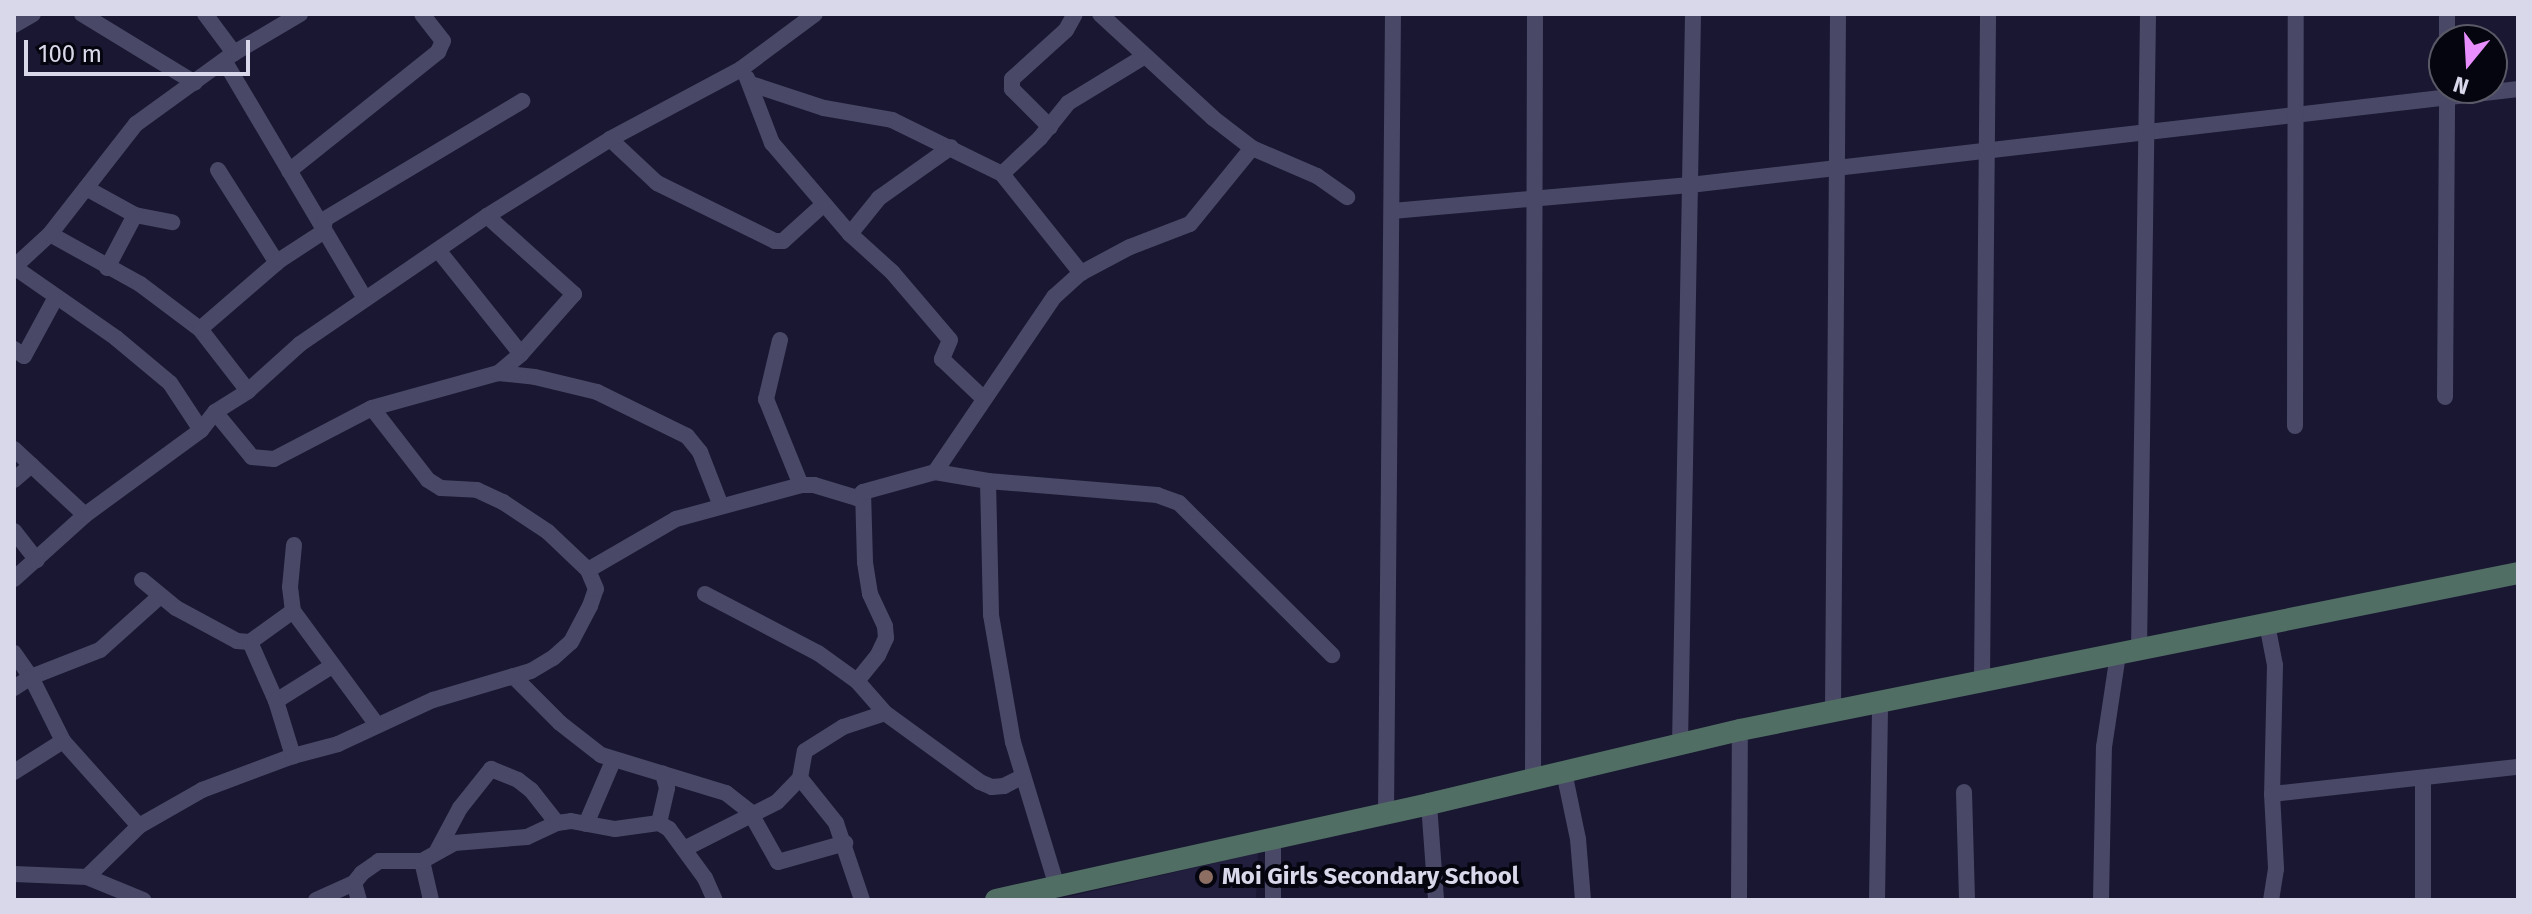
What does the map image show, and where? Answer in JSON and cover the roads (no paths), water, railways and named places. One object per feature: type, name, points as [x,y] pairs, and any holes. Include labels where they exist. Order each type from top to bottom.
[{"type":"main road","points":[[996,900],[1273,840],[1740,730],[1880,705],[1982,680],[2518,573]]},
{"type":"street","points":[[14,25],[33,14]]},
{"type":"street","points":[[82,14],[195,83]]},
{"type":"street","points":[[205,14],[323,232],[365,299]]},
{"type":"street","points":[[201,430],[170,383],[116,338],[16,273],[136,124],[230,58],[300,14]]},
{"type":"street","points":[[289,171],[438,52],[443,41],[422,14]]},
{"type":"street","points":[[14,579],[85,515],[201,430],[215,412],[248,391],[300,344],[487,216],[610,139],[741,69],[815,14]]},
{"type":"street","points":[[1050,127],[1012,89],[1012,79],[1066,30],[1075,14]]},
{"type":"street","points":[[1100,14],[1213,118],[1252,148],[1317,176],[1347,197]]},
{"type":"street","points":[[1386,814],[1393,14]]},
{"type":"street","points":[[1533,779],[1535,14]]},
{"type":"street","points":[[1680,745],[1693,14]]},
{"type":"street","points":[[1833,712],[1838,14]]},
{"type":"street","points":[[1982,680],[1988,14]]},
{"type":"street","points":[[2101,900],[2104,747],[2128,653],[2148,14]]},
{"type":"street","points":[[2295,426],[2296,14]]},
{"type":"street","points":[[1002,174],[1050,127],[1068,103],[1145,56]]},
{"type":"street","points":[[741,69],[751,84],[772,143],[850,234],[892,272],[950,340],[942,359],[983,398]]},
{"type":"street","points":[[751,84],[824,108],[892,120],[1002,174],[1081,273]]},
{"type":"street","points":[[1392,211],[1690,185],[2296,115],[2428,96]]},
{"type":"street","points":[[200,329],[277,263],[323,232],[325,219],[522,101]]},
{"type":"street","points":[[2445,397],[2447,104]]},
{"type":"street","points":[[610,139],[657,183],[775,241],[783,241],[824,204]]},
{"type":"street","points":[[850,234],[879,198],[951,147]]},
{"type":"street","points":[[935,472],[1041,312],[1081,273],[1130,247],[1190,224],[1252,148]]},
{"type":"street","points":[[218,170],[277,263]]},
{"type":"street","points":[[86,188],[135,215],[172,222]]},
{"type":"street","points":[[107,268],[135,215]]},
{"type":"street","points":[[215,412],[252,457],[274,459],[372,408],[498,373],[521,354],[574,294],[487,216]]},
{"type":"street","points":[[50,234],[140,284],[200,329],[248,391]]},
{"type":"street","points":[[438,250],[521,354]]},
{"type":"street","points":[[17,356],[56,297]]},
{"type":"street","points":[[780,340],[766,399],[801,485]]},
{"type":"street","points":[[498,373],[577,385],[687,436],[700,452],[721,506]]},
{"type":"street","points":[[87,877],[139,826],[202,790],[293,756],[338,744],[433,700],[513,676],[542,664],[571,642],[596,589],[588,570],[548,532],[503,502],[477,490],[441,488],[428,480],[372,408]]},
{"type":"street","points":[[14,449],[85,515]]},
{"type":"street","points":[[14,480],[31,465]]},
{"type":"street","points":[[588,570],[676,519],[801,485],[814,485],[857,498],[863,492],[935,472],[988,481],[1157,495],[1179,503],[1332,655]]},
{"type":"street","points":[[988,481],[991,615],[1022,777],[1057,887]]},
{"type":"street","points":[[857,681],[878,655],[886,638],[885,626],[870,594],[865,562],[863,492]]},
{"type":"street","points":[[14,531],[37,560]]},
{"type":"street","points":[[294,545],[290,587],[293,611],[377,725]]},
{"type":"street","points":[[142,580],[159,597],[220,634],[250,642]]},
{"type":"street","points":[[705,594],[792,637],[857,681],[885,713],[980,782],[992,787],[1004,786],[1022,777]]},
{"type":"street","points":[[14,688],[31,677],[100,650],[159,597]]},
{"type":"street","points":[[250,642],[293,611]]},
{"type":"street","points":[[2267,624],[2275,665],[2272,794],[2276,869],[2271,900]]},
{"type":"street","points":[[250,642],[276,701],[293,756]]},
{"type":"street","points":[[14,653],[31,677],[63,741],[139,826]]},
{"type":"street","points":[[276,701],[332,666]]},
{"type":"street","points":[[513,676],[581,741],[613,761],[726,793],[750,812],[778,862],[845,843]]},
{"type":"street","points":[[1877,900],[1880,705]]},
{"type":"street","points":[[684,849],[750,812],[777,802],[800,778],[805,751],[843,727],[885,713]]},
{"type":"street","points":[[1739,900],[1740,730]]},
{"type":"street","points":[[15,771],[63,741]]},
{"type":"street","points":[[586,824],[613,761]]},
{"type":"street","points":[[2272,794],[2423,780],[2518,767]]},
{"type":"street","points":[[431,900],[429,857],[460,808],[491,769],[518,780],[531,790],[557,823]]},
{"type":"street","points":[[1564,772],[1580,850],[1583,900]]},
{"type":"street","points":[[659,823],[667,788],[663,774]]},
{"type":"street","points":[[800,778],[836,823],[862,900]]},
{"type":"street","points":[[2423,780],[2423,900]]},
{"type":"street","points":[[1964,792],[1967,900]]},
{"type":"street","points":[[1429,804],[1436,900]]},
{"type":"street","points":[[316,900],[354,883],[379,861],[429,857],[469,841],[527,837],[557,823],[615,829],[659,823],[669,829],[684,849],[705,878],[715,900]]},
{"type":"street","points":[[1273,840],[1273,900]]},
{"type":"street","points":[[14,874],[87,877],[143,900]]},
{"type":"street","points":[[354,883],[359,900]]},
{"type":"place","name":"Moi Girls Secondary School","points":[[1206,877]]}]
